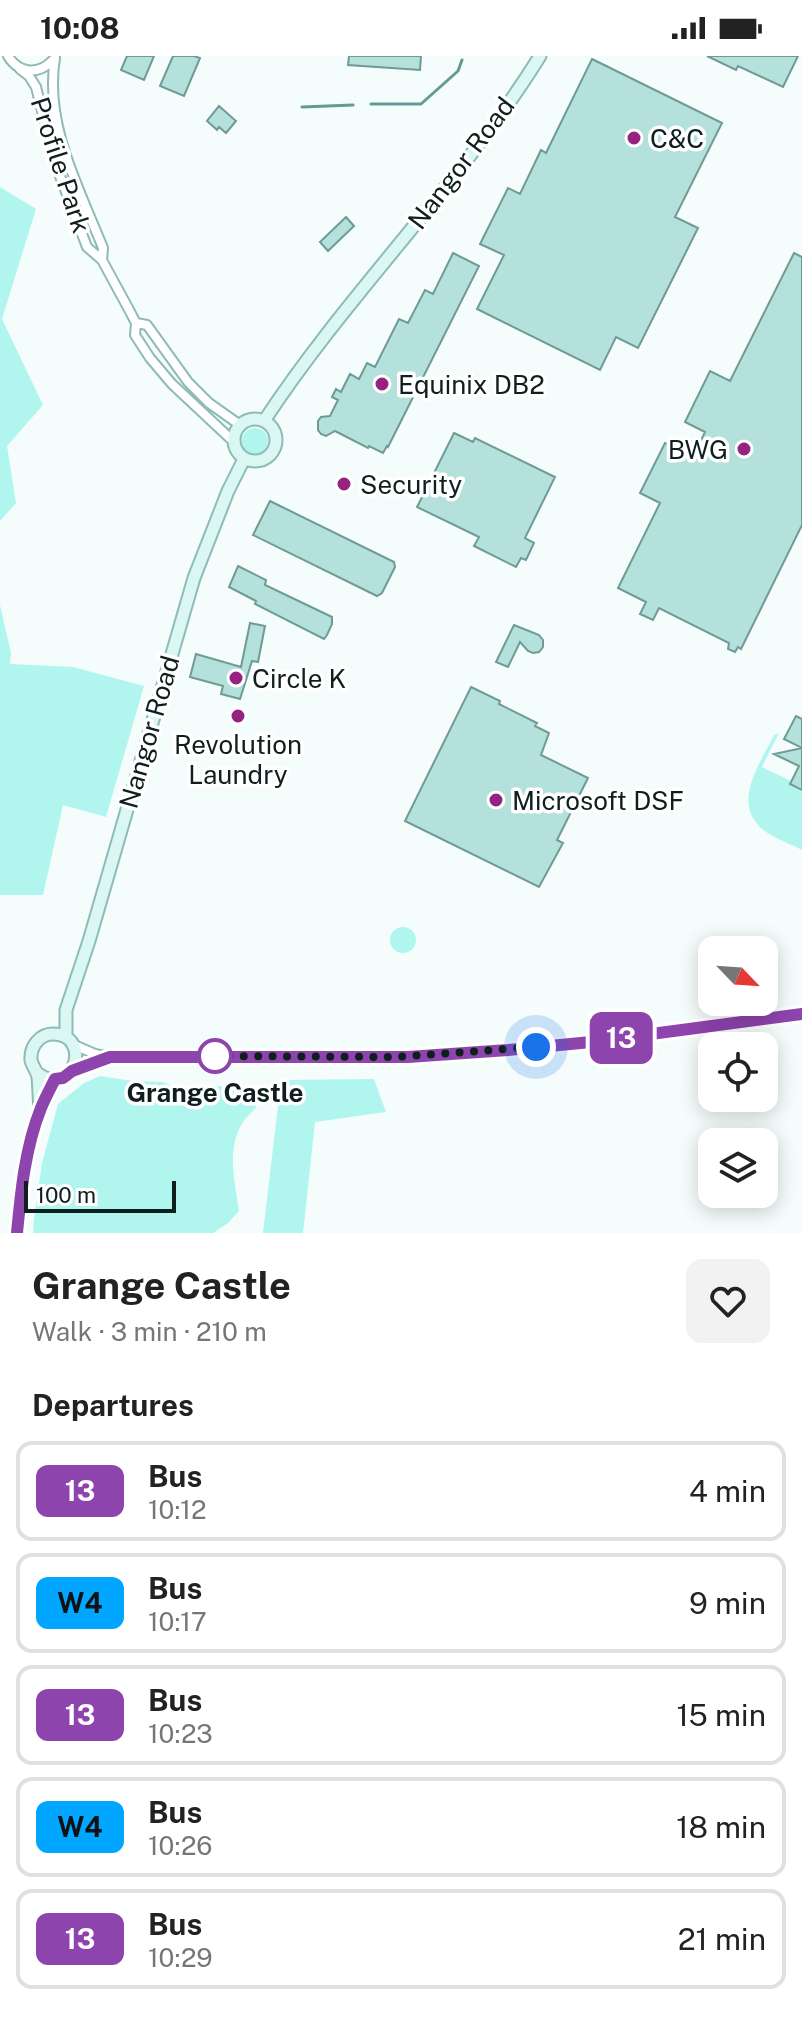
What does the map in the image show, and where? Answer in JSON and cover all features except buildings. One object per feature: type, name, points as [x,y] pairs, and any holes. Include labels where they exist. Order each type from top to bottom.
[{"type":"main road","name":"Nangor Road","points":[[264,421],[340,314],[490,129],[540,56]]},
{"type":"main road","points":[[251,419],[270,425],[276,437],[274,450],[264,460],[244,459],[237,452],[234,442],[240,425],[251,419]]},
{"type":"main road","name":"Nangor Road","points":[[40,1109],[32,1050],[66,1010],[89,941],[194,578],[244,459]]},
{"type":"main road","name":"Nangor Road","points":[[66,1010],[69,1040],[76,1057],[72,1071]]},
{"type":"main road","points":[[46,1035],[57,1034],[69,1040]]},
{"type":"main road","points":[[37,1073],[55,1079],[63,1078],[72,1071]]},
{"type":"main road","name":"Nangor Road","points":[[17,1233],[27,1153],[40,1109],[55,1079]]},
{"type":"street","name":"Profile Park","points":[[8,56],[36,87],[55,163],[87,247],[102,260],[136,323],[135,335],[172,384],[234,442]]},
{"type":"street","name":"Profile Park","points":[[56,57],[52,79],[54,105],[67,161],[103,248],[102,260]]},
{"type":"street","points":[[0,64],[36,71],[44,69],[56,57]]},
{"type":"street","name":"Profile Park","points":[[136,323],[147,325],[188,382],[209,403],[240,425]]},
{"type":"street","points":[[69,1040],[95,1054],[110,1057],[408,1057],[606,1040],[802,1014]]},
{"type":"street","points":[[72,1071],[110,1057]]},
{"type":"shaded area","points":[[0,187],[36,209],[2,319],[43,405],[7,446],[16,503],[0,521]]},
{"type":"shaded area","points":[[255,428],[264,432],[268,441],[264,450],[255,454],[246,450],[242,441],[246,432]]},
{"type":"shaded area","points":[[0,605],[11,653],[10,664],[73,667],[144,686],[106,817],[63,805],[43,895],[0,895]]},
{"type":"shaded area","points":[[779,733],[762,767],[791,781],[790,785],[802,791],[802,850],[762,829],[749,807],[756,769],[774,735]]},
{"type":"shaded area","points":[[403,927],[412,931],[416,940],[412,949],[403,953],[394,949],[390,940],[394,931]]},
{"type":"shaded area","points":[[100,1076],[162,1082],[188,1091],[227,1085],[249,1088],[255,1092],[256,1108],[243,1122],[235,1143],[233,1166],[239,1211],[228,1223],[213,1233],[33,1233],[42,1163],[58,1104],[84,1083]]},
{"type":"shaded area","points":[[374,1079],[386,1112],[315,1122],[303,1233],[263,1233],[281,1080]]},
{"type":"waterway","points":[[371,104],[421,104],[458,71],[462,60]]},
{"type":"waterway","points":[[302,107],[353,105]]},
{"type":"bus line","name":"13","points":[[17,1233],[27,1153],[40,1109],[55,1079],[110,1057],[408,1057],[591,1042],[802,1014]]},
{"type":"place","name":"C&C","points":[[634,138]]},
{"type":"place","name":"Equinix DB2","points":[[382,384]]},
{"type":"place","name":"BWG","points":[[744,449]]},
{"type":"place","name":"Security","points":[[344,484]]},
{"type":"place","name":"Circle K","points":[[236,678]]},
{"type":"place","name":"Revolution Laundry","points":[[238,716]]},
{"type":"place","name":"Microsoft DSF","points":[[496,800]]},
{"type":"place","name":"Grange Castle","points":[[215,1056]]},
{"type":"route","points":[[215,1056],[395,1057],[536,1047]]}]
